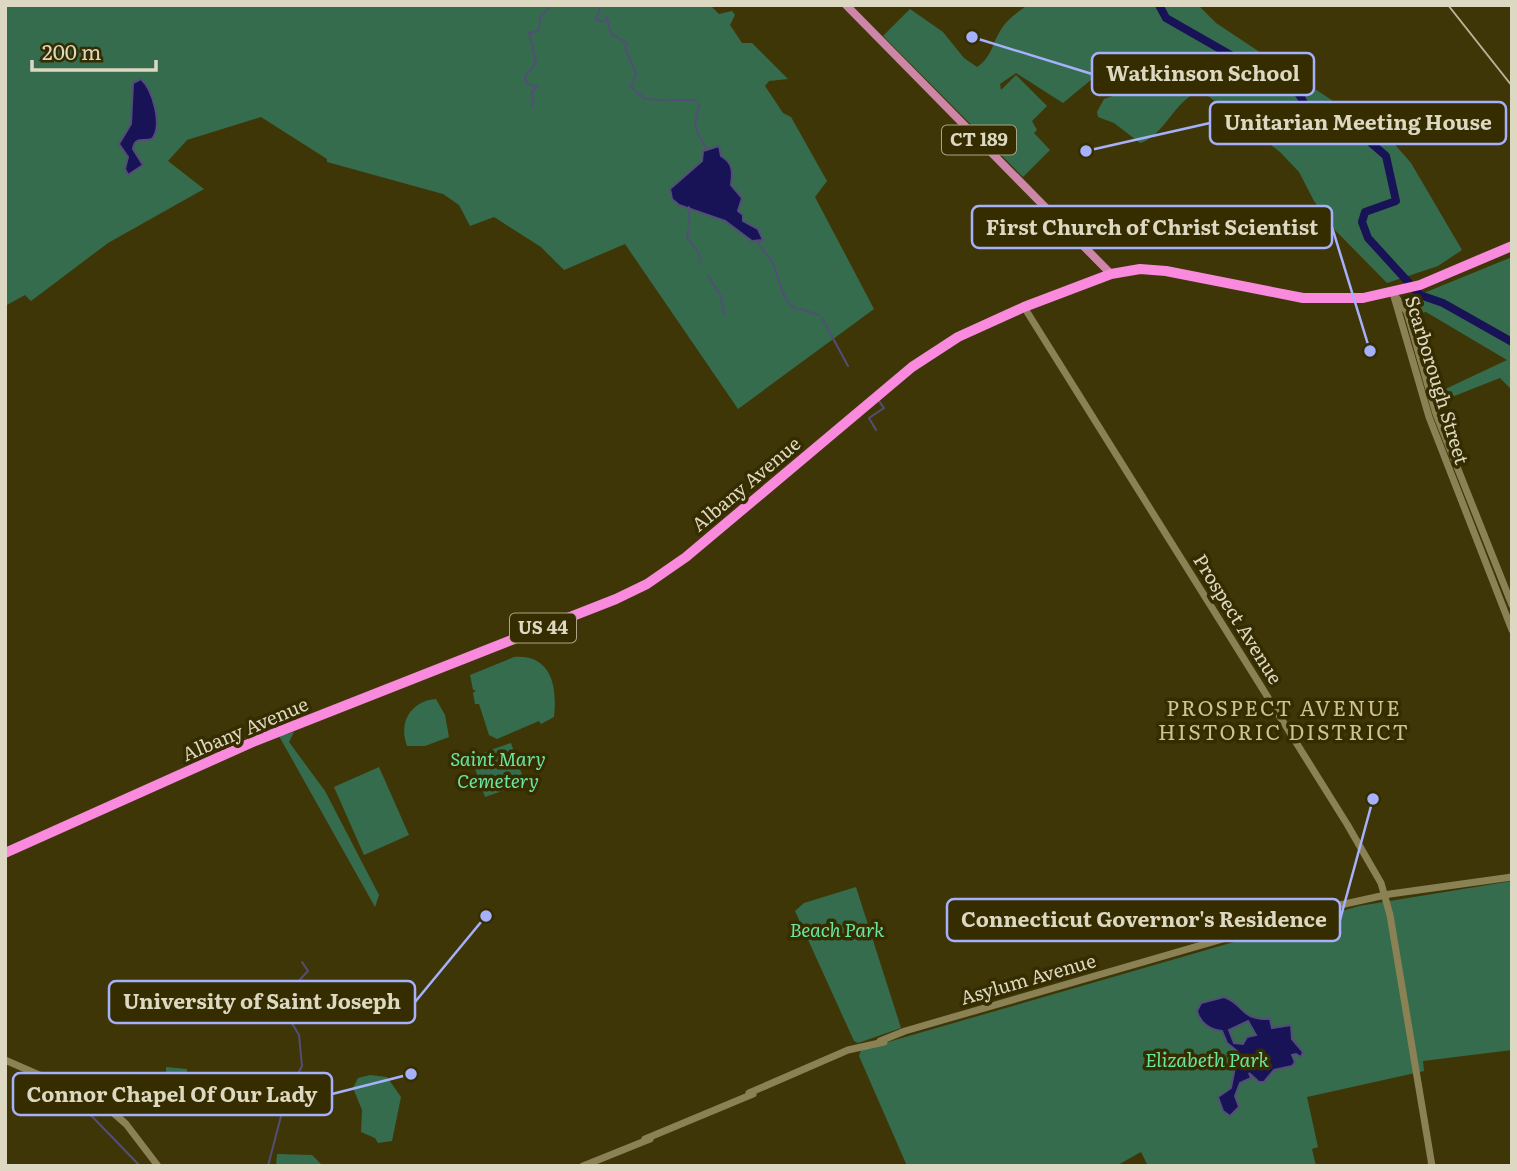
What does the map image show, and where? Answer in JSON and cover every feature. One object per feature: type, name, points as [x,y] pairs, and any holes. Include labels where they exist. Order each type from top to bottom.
[{"type":"highway","name":"Albany Avenue","points":[[5,853],[255,741],[616,599],[647,583],[686,557],[912,368],[958,337],[1024,307],[1111,274],[1134,270],[1166,271],[1313,299],[1354,299],[1393,293],[1420,285],[1512,246]]},
{"type":"main road","name":"CT 189","points":[[846,5],[1111,274]]},
{"type":"main road","name":"Scarborough Street","points":[[1393,293],[1449,462],[1508,603],[1512,630]]},
{"type":"main road","name":"Prospect Avenue","points":[[1024,307],[1301,750],[1386,895],[1432,1166]]},
{"type":"main road","name":"Asylum Avenue","points":[[583,1166],[769,1084],[905,1031],[1386,895],[1512,877]]},
{"type":"main road","points":[[5,1060],[101,1102],[125,1124],[158,1166]]},
{"type":"green space","points":[[5,5],[710,5],[719,14],[732,11],[735,15],[730,25],[742,43],[752,43],[788,79],[769,81],[765,86],[783,113],[791,117],[827,181],[815,197],[874,309],[738,409],[625,244],[564,270],[541,247],[494,217],[470,226],[459,205],[443,194],[327,162],[327,159],[261,117],[187,140],[168,161],[204,189],[108,243],[31,301],[25,295],[5,306]]},
{"type":"green space","points":[[1028,5],[1198,5],[1216,23],[1390,139],[1411,163],[1462,250],[1438,266],[1387,283],[1333,228],[1314,201],[1299,172],[1280,152],[1203,92],[1187,99],[1157,132],[1140,143],[1114,123],[1098,117],[1097,112],[1104,99],[1122,93],[1102,72],[1092,74],[1092,79],[1063,103],[1016,73],[1000,84],[1001,90],[1016,75],[1047,106],[1032,121],[1037,130],[1034,133],[1050,150],[1023,177],[883,36],[910,9],[943,32],[964,58],[977,67],[988,55],[1005,25]]},
{"type":"green space","points":[[1512,257],[1512,390],[1500,378],[1439,402],[1439,392],[1507,360],[1426,312],[1414,314],[1409,302],[1414,297]]},
{"type":"green space","points":[[514,657],[538,661],[545,668],[555,696],[554,717],[497,739],[489,735],[479,704],[475,704],[473,693],[476,690],[473,690],[470,675]]},
{"type":"green space","points":[[436,699],[445,715],[449,737],[425,746],[407,746],[404,729],[409,714],[420,704]]},
{"type":"green space","points":[[294,732],[289,742],[325,791],[379,895],[375,907],[279,736]]},
{"type":"green space","name":"Saint Mary Cemetery","points":[[511,743],[525,783],[485,797],[471,757]]},
{"type":"green space","points":[[379,767],[409,835],[364,855],[334,787]]},
{"type":"green space","name":"Elizabeth Park","points":[[1512,881],[1512,1050],[1423,1061],[1424,1071],[1307,1097],[1318,1147],[1312,1149],[1316,1166],[1148,1166],[1141,1152],[1116,1166],[907,1166],[859,1056],[861,1050],[881,1044],[1359,906]]},
{"type":"green space","name":"Beach Park","points":[[856,887],[901,1028],[858,1043],[854,1041],[795,911],[804,903]]},
{"type":"green space","points":[[166,1067],[187,1069],[186,1084],[170,1082],[166,1086]]},
{"type":"green space","points":[[370,1075],[387,1077],[401,1097],[392,1141],[378,1143],[375,1138],[361,1132],[362,1110],[353,1088],[358,1078]]},
{"type":"green space","points":[[277,1154],[312,1155],[323,1166],[276,1166]]},
{"type":"shaded area","points":[[141,79],[153,99],[157,126],[152,139],[138,141],[134,145],[133,149],[143,165],[128,175],[125,169],[128,157],[119,144],[131,124],[133,83]]},
{"type":"shaded area","points":[[719,146],[721,156],[731,168],[731,185],[742,198],[738,211],[743,215],[743,221],[758,229],[763,240],[752,241],[725,221],[679,205],[672,199],[670,189],[702,161],[703,151]]},
{"type":"shaded area","points":[[1224,997],[1253,1017],[1270,1019],[1272,1028],[1291,1025],[1292,1039],[1303,1052],[1301,1057],[1292,1055],[1295,1062],[1292,1066],[1274,1070],[1264,1082],[1259,1082],[1249,1073],[1251,1078],[1240,1083],[1235,1096],[1239,1107],[1230,1116],[1223,1111],[1218,1097],[1231,1088],[1238,1052],[1227,1043],[1222,1031],[1213,1029],[1200,1019],[1197,1011],[1201,1003]],"holes":[[[1248,1021],[1256,1035],[1247,1037],[1243,1044],[1234,1043],[1229,1030]]]},
{"type":"waterway","points":[[601,5],[596,20],[604,22],[607,17],[611,34],[627,43],[625,48],[636,73],[631,87],[645,99],[665,100]]},
{"type":"waterway","points":[[1159,5],[1166,18],[1299,94],[1310,114],[1363,136],[1386,156],[1396,201],[1365,212],[1362,222],[1368,238],[1420,295],[1443,303],[1512,342]]},
{"type":"waterway","points":[[540,25],[540,17],[551,6],[556,6]]},
{"type":"waterway","points":[[533,106],[532,91],[537,87],[527,84],[525,77],[536,62],[529,33],[538,31],[539,28]]},
{"type":"waterway","points":[[668,100],[697,100]]},
{"type":"waterway","points":[[699,104],[695,125],[699,136]]},
{"type":"waterway","points":[[701,139],[707,150]]},
{"type":"waterway","points":[[689,207],[689,223]]},
{"type":"waterway","points":[[689,227],[687,237],[699,253],[700,262]]},
{"type":"waterway","points":[[758,241],[773,264],[788,302],[798,309]]},
{"type":"waterway","points":[[708,276],[721,296],[724,315]]},
{"type":"waterway","points":[[801,309],[819,315]]},
{"type":"waterway","points":[[822,318],[848,366]]},
{"type":"waterway","points":[[876,430],[869,418],[884,408],[879,401]]},
{"type":"waterway","points":[[268,1166],[286,1097],[302,1066],[299,1035],[279,1002],[308,971],[302,962]]},
{"type":"waterway","points":[[81,1105],[140,1166]]},
{"type":"railway","points":[[1448,5],[1512,86]]},
{"type":"place","name":"Watkinson School","points":[[972,37]]},
{"type":"place","name":"Unitarian Meeting House","points":[[1086,151]]},
{"type":"place","name":"First Church of Christ Scientist","points":[[1370,351]]},
{"type":"place","name":"Connecticut Governor's Residence","points":[[1373,799]]},
{"type":"place","name":"University of Saint Joseph","points":[[486,916]]},
{"type":"place","name":"Connor Chapel Of Our Lady","points":[[411,1074]]},
{"type":"district","name":"PROSPECT AVENUE HISTORIC DISTRICT","points":[[1284,721]]}]
